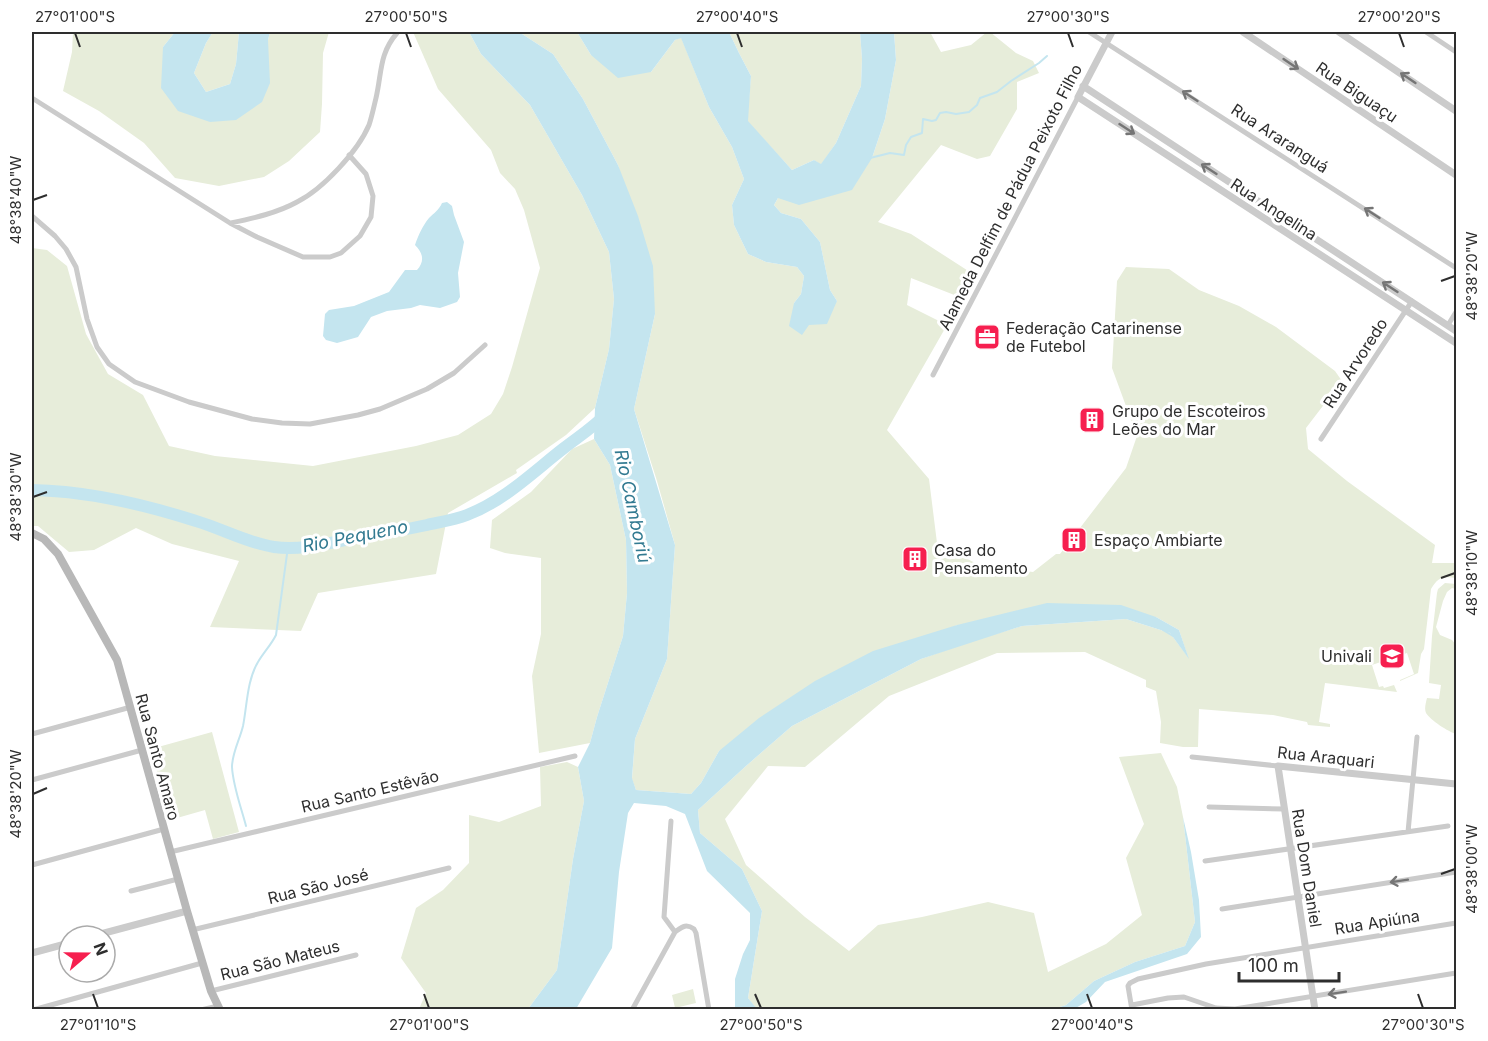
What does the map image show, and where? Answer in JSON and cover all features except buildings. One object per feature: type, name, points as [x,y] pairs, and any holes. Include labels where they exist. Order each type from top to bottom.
[{"type":"main road","name":"Rua Santo Amaro","points":[[32,533],[44,539],[58,554],[117,660],[192,930],[211,991],[219,1008]]},
{"type":"street","name":"Rua Araranguá","points":[[1089,32],[1456,268]]},
{"type":"street","name":"Alameda Delfim de Pádua Peixoto Filho","points":[[933,375],[1112,32]]},
{"type":"street","name":"Rua Biguaçu","points":[[1243,32],[1456,175]]},
{"type":"street","points":[[1339,32],[1456,111]]},
{"type":"street","points":[[1426,32],[1456,52]]},
{"type":"street","points":[[230,223],[265,216],[298,202],[324,184],[358,145],[369,124],[382,58],[397,33]]},
{"type":"street","name":"Rua Angelina","points":[[1083,86],[1456,331]]},
{"type":"street","name":"Rua Angelina","points":[[1078,97],[1456,343]]},
{"type":"street","points":[[32,98],[230,223],[303,257],[330,257],[341,253],[360,236],[371,217],[372,196],[366,174],[349,155]]},
{"type":"street","points":[[32,216],[55,236],[66,249],[76,267],[87,319],[97,347],[109,364],[135,382],[189,402],[252,419],[282,423],[310,424],[358,415],[380,410],[427,389],[454,373],[485,345]]},
{"type":"street","points":[[1321,255],[1327,246]]},
{"type":"street","name":"Rua Arvoredo","points":[[1321,439],[1412,302]]},
{"type":"street","points":[[1448,325],[1456,312]]},
{"type":"street","points":[[32,734],[131,707]]},
{"type":"street","points":[[1408,832],[1416,737]]},
{"type":"street","points":[[32,780],[142,750]]},
{"type":"street","name":"Rua Santo Estêvão","points":[[170,852],[575,756]]},
{"type":"street","name":"Rua Araquari","points":[[1192,757],[1456,784]]},
{"type":"street","name":"Rua Dom Daniel","points":[[1278,766],[1315,1010]]},
{"type":"street","points":[[1209,807],[1284,809]]},
{"type":"street","points":[[671,821],[664,917],[675,932]]},
{"type":"street","points":[[1205,861],[1448,826]]},
{"type":"street","points":[[32,865],[164,829]]},
{"type":"street","name":"Rua São José","points":[[192,930],[449,868]]},
{"type":"street","points":[[1222,909],[1456,872]]},
{"type":"street","points":[[131,891],[178,879]]},
{"type":"street","points":[[117,930],[187,911]]},
{"type":"street","name":"Rua Apiúna","points":[[1132,1007],[1128,986],[1137,979],[1172,971],[1456,923]]},
{"type":"street","points":[[632,1010],[675,932],[687,926],[694,929],[696,933],[709,1010]]},
{"type":"street","points":[[32,953],[57,946]]},
{"type":"street","name":"Rua São Mateus","points":[[211,991],[356,955]]},
{"type":"street","points":[[33,1010],[202,963]]},
{"type":"street","points":[[1132,1007],[1184,998],[1216,1008],[1235,1009],[1456,974]]},
{"type":"street","points":[[636,1002],[639,1010]]},
{"type":"street","points":[[201,1010],[219,1008]]},
{"type":"green space","points":[[73,32],[175,32],[163,47],[210,122],[268,40],[270,32],[329,32],[323,53],[320,132],[289,161],[264,177],[219,186],[175,178],[144,143],[99,111],[63,91],[72,52]]},
{"type":"green space","points":[[213,32],[239,32],[236,64],[230,84],[206,92],[194,73]]},
{"type":"green space","points":[[413,32],[469,32],[481,54],[530,105],[582,195],[609,252],[614,299],[609,349],[595,408],[566,435],[516,470],[517,473],[448,513],[436,574],[318,593],[301,631],[210,627],[239,561],[172,544],[136,528],[94,550],[69,552],[38,526],[32,526],[32,248],[47,250],[67,266],[86,334],[108,374],[143,395],[169,446],[215,456],[313,466],[416,446],[458,435],[491,414],[503,394],[540,268],[524,210],[515,189],[500,173],[491,150],[438,89]]},
{"type":"green space","points":[[519,32],[577,32],[591,55],[651,72],[675,40],[681,37],[709,107],[732,147],[744,179],[732,205],[734,225],[748,254],[766,262],[797,267],[804,276],[801,294],[794,303],[809,325],[837,301],[830,290],[820,242],[801,219],[781,213],[774,205],[778,198],[872,158],[885,119],[896,60],[894,32],[930,32],[941,52],[971,45],[990,32],[1016,53],[1033,61],[1039,73],[1017,82],[1017,109],[990,156],[977,159],[941,145],[878,222],[911,234],[973,274],[962,298],[911,278],[907,305],[947,325],[887,430],[929,479],[937,543],[979,565],[1033,572],[1056,554],[1060,554],[1126,468],[1137,436],[1112,368],[1117,281],[1126,267],[1169,269],[1199,290],[1239,306],[1276,327],[1335,371],[1342,381],[1306,428],[1308,449],[1347,481],[1435,545],[1432,563],[1456,563],[1456,578],[1441,578],[1431,589],[1424,649],[1418,673],[1400,681],[1414,674],[1407,653],[1372,665],[1379,687],[1394,685],[1397,692],[1325,683],[1319,722],[1330,724],[1330,727],[1308,725],[1307,722],[1273,715],[1199,709],[1198,747],[1183,747],[1160,743],[1161,722],[1156,691],[1146,687],[1146,680],[1085,652],[997,653],[889,696],[805,767],[768,766],[725,819],[746,865],[805,917],[849,951],[878,925],[988,902],[1034,913],[1048,972],[1106,944],[1142,915],[1126,858],[1144,824],[1119,757],[1161,753],[1177,787],[1183,817],[1195,922],[1185,946],[1135,962],[1094,981],[1066,1005],[1054,1009],[757,1010],[748,998],[762,911],[742,869],[700,833],[698,810],[792,726],[921,659],[1022,626],[1126,619],[1170,633],[1188,657],[1179,630],[1156,617],[957,625],[719,751],[701,783],[691,794],[636,790],[632,779],[635,739],[667,659],[675,545],[634,409],[655,314],[618,165],[583,99],[553,54]]},
{"type":"green space","points":[[729,32],[860,32],[861,86],[836,143],[821,165],[814,160],[792,170],[747,121],[751,76]]},
{"type":"green space","points":[[594,439],[610,465],[626,540],[627,593],[623,636],[590,743],[539,753],[532,676],[541,634],[541,558],[505,553],[490,548],[492,520],[531,492],[572,449]]},
{"type":"green space","points":[[1445,583],[1456,584],[1456,589],[1452,588],[1447,592],[1436,627],[1440,635],[1452,640],[1456,645],[1456,734],[1435,722],[1425,710],[1427,698],[1439,699],[1441,685],[1429,683],[1437,593]]},
{"type":"green space","points":[[212,732],[239,832],[213,839],[205,810],[170,820],[151,749]]},
{"type":"green space","points":[[567,762],[578,767],[584,801],[557,970],[528,1009],[419,1009],[426,993],[401,958],[416,908],[443,890],[469,863],[469,815],[499,822],[541,806],[540,767]]},
{"type":"green space","points":[[693,989],[696,1003],[675,1008],[672,995]]},
{"type":"water","points":[[175,32],[213,32],[194,73],[206,92],[230,84],[236,64],[239,32],[270,32],[268,40],[270,83],[262,102],[236,120],[210,122],[178,111],[161,88],[163,47]]},
{"type":"water","name":"Rio Camboriú","points":[[469,32],[519,32],[553,54],[583,99],[618,165],[638,216],[653,266],[655,314],[634,409],[675,545],[667,659],[635,739],[632,778],[636,790],[691,794],[701,783],[719,751],[759,718],[815,681],[873,651],[957,625],[1047,603],[1121,605],[1156,617],[1179,630],[1189,659],[1170,633],[1126,619],[1022,626],[921,659],[792,726],[698,810],[700,833],[742,869],[762,911],[748,998],[757,1009],[735,1008],[735,979],[750,940],[750,913],[707,871],[685,814],[666,806],[634,803],[628,813],[619,872],[612,948],[576,1009],[528,1009],[557,970],[584,801],[578,767],[590,743],[623,636],[627,593],[626,540],[610,465],[594,439],[595,408],[609,349],[614,299],[609,252],[582,195],[530,105],[481,54]]},
{"type":"water","points":[[577,32],[729,32],[751,76],[748,121],[792,170],[814,160],[821,164],[836,143],[861,86],[860,32],[894,32],[896,60],[885,119],[872,158],[852,190],[799,205],[778,198],[774,205],[781,213],[801,219],[820,242],[830,290],[837,301],[827,324],[809,325],[802,335],[789,326],[794,303],[801,294],[804,276],[797,267],[766,262],[748,254],[734,225],[732,205],[744,179],[732,147],[709,107],[681,38],[675,40],[651,72],[618,78],[591,55]]},
{"type":"water","points":[[447,202],[452,206],[464,242],[458,273],[460,297],[457,302],[440,308],[420,305],[387,311],[371,317],[358,337],[337,343],[326,340],[323,336],[325,314],[329,310],[354,306],[389,292],[405,270],[417,270],[420,267],[421,254],[415,245],[419,234],[442,203]]},
{"type":"water","points":[[1183,817],[1199,900],[1201,937],[1187,954],[1105,982],[1086,1002],[1074,1009],[1054,1009],[1066,1005],[1094,981],[1135,962],[1185,946],[1195,922]]},
{"type":"waterway","points":[[870,158],[890,153],[904,155],[911,137],[922,133],[923,119],[936,120],[940,113],[946,112],[956,114],[969,112],[977,105],[980,98],[997,92],[1047,56]]},
{"type":"waterway","name":"Rio Pequeno","points":[[32,490],[74,493],[136,504],[274,547],[315,546],[447,521],[481,509],[518,485],[606,414]]},
{"type":"waterway","points":[[246,826],[234,782],[232,762],[243,726],[254,669],[276,635],[287,554],[290,548]]},
{"type":"waterway","points":[[1163,630],[1173,636]]},
{"type":"place","name":"Federação Catarinense de Futebol","points":[[987,337]]},
{"type":"place","name":"Grupo de Escoteiros Leões do Mar","points":[[1092,420]]},
{"type":"place","name":"Espaço Ambiarte","points":[[1074,540]]},
{"type":"place","name":"Casa do Pensamento","points":[[915,559]]},
{"type":"place","name":"Univali","points":[[1392,656]]}]
